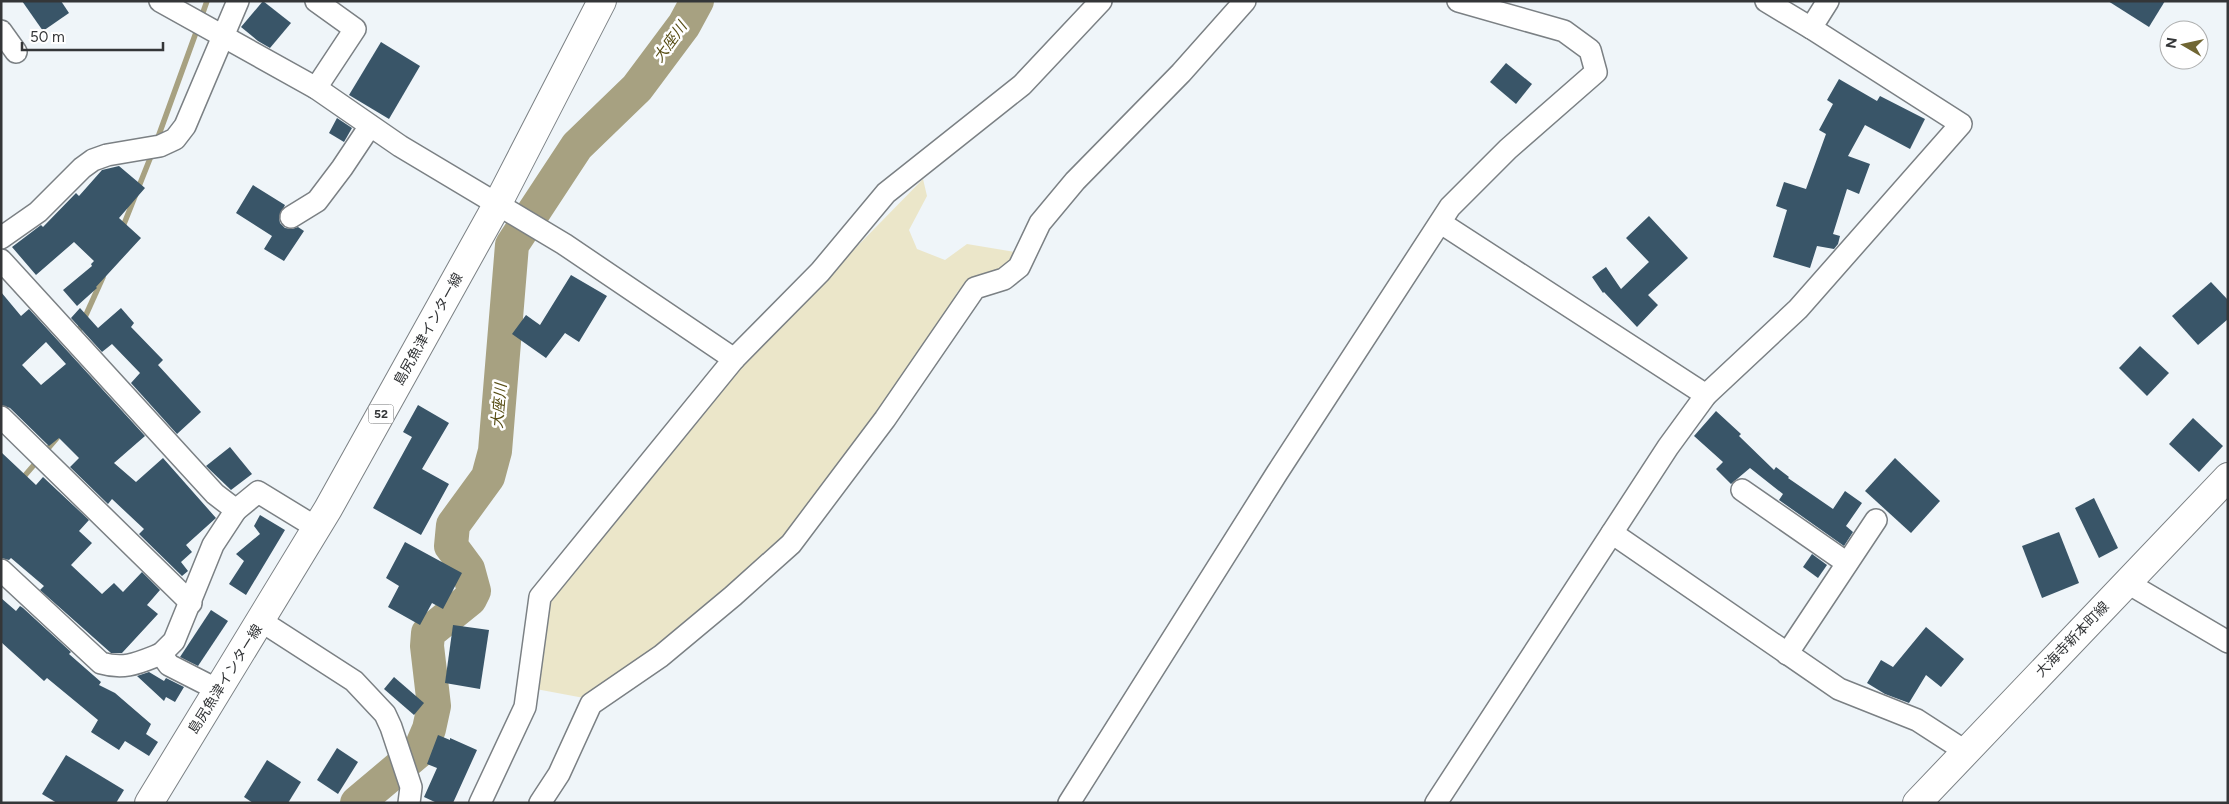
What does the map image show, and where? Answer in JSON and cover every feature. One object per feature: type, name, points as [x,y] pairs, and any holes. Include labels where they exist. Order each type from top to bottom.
[{"type":"main road","name":"島尻魚津インター線","points":[[149,803],[317,528],[497,205],[602,1]]},
{"type":"main road","name":"大海寺新本町線","points":[[1917,803],[2228,477]]},
{"type":"street","points":[[160,1],[316,88],[400,146],[564,244],[734,359]]},
{"type":"street","points":[[1,238],[38,212],[82,168],[93,160],[107,155],[160,146],[175,140],[185,126],[238,1]]},
{"type":"street","points":[[316,1],[355,29],[316,88]]},
{"type":"street","points":[[480,803],[525,707],[540,597],[734,359],[820,272],[886,193],[1022,85],[1101,1]]},
{"type":"street","points":[[540,803],[559,774],[591,704],[661,656],[733,596],[791,544],[885,419],[975,288],[1004,279],[1019,267],[1040,223],[1075,182],[1181,73],[1245,1]]},
{"type":"street","points":[[1069,803],[1277,473],[1450,207],[1508,149],[1596,72],[1590,50],[1564,31],[1458,1]]},
{"type":"street","points":[[1436,803],[1668,447],[1706,396],[1798,309],[1961,124],[1766,1]]},
{"type":"street","points":[[1811,28],[1828,1]]},
{"type":"street","points":[[1,31],[16,52]]},
{"type":"street","points":[[290,217],[317,201],[370,126]]},
{"type":"street","points":[[1441,223],[1706,396]]},
{"type":"street","points":[[1,260],[215,494],[236,510]]},
{"type":"street","points":[[1,417],[191,603]]},
{"type":"street","points":[[1742,490],[1847,563]]},
{"type":"street","points":[[1,570],[100,663],[116,667],[134,665],[161,654],[174,641],[213,545],[236,510],[258,492],[317,528]]},
{"type":"street","points":[[1787,654],[1876,520]]},
{"type":"street","points":[[1612,533],[1839,689],[1918,720],[1965,751]]},
{"type":"street","points":[[2126,582],[2228,642]]},
{"type":"street","points":[[261,621],[354,681],[385,714],[411,787],[409,803]]},
{"type":"street","points":[[161,654],[169,665],[218,690]]},
{"type":"shaded area","points":[[923,179],[927,196],[909,230],[917,249],[945,260],[967,244],[1015,252],[1004,267],[985,274],[958,291],[931,341],[792,529],[656,648],[584,698],[536,689],[547,597],[743,363]]},
{"type":"building","points":[[22,1],[61,1],[69,13],[43,31]]},
{"type":"building","points":[[263,1],[291,23],[270,48],[241,27]]},
{"type":"building","points":[[2108,1],[2165,1],[2149,27]]},
{"type":"building","points":[[381,42],[420,66],[389,119],[349,95]]},
{"type":"building","points":[[1506,63],[1532,84],[1516,104],[1490,82]]},
{"type":"building","points":[[1839,79],[1877,101],[1880,96],[1925,119],[1910,149],[1865,125],[1848,156],[1870,164],[1859,194],[1847,189],[1833,234],[1840,236],[1838,244],[1834,249],[1817,246],[1810,268],[1773,257],[1787,210],[1776,206],[1784,182],[1806,189],[1826,134],[1819,130],[1833,104],[1827,100]]},
{"type":"building","points":[[337,118],[352,128],[344,142],[329,133]]},
{"type":"building","points":[[119,166],[145,188],[119,218],[141,238],[97,288],[77,306],[63,290],[92,266],[91,264],[94,261],[74,242],[36,275],[12,247],[41,225],[43,227],[76,193],[79,196],[102,170]]},
{"type":"building","points":[[253,185],[285,205],[279,217],[280,223],[285,228],[292,229],[298,227],[304,231],[284,261],[264,249],[272,236],[236,213]]},
{"type":"building","points":[[1649,216],[1688,258],[1648,295],[1658,305],[1637,327],[1603,293],[1592,277],[1606,267],[1621,289],[1649,262],[1626,238]]},
{"type":"building","points":[[571,275],[607,296],[579,342],[565,333],[546,358],[512,334],[526,315],[540,325]]},
{"type":"building","points":[[2211,282],[2228,300],[2228,319],[2198,345],[2172,316]]},
{"type":"building","points":[[1,292],[21,316],[29,309],[145,436],[114,463],[136,482],[163,458],[216,518],[186,545],[192,552],[181,562],[188,571],[182,576],[139,534],[144,529],[112,499],[108,504],[70,467],[79,458],[59,438],[49,446],[10,408],[1,405]],"holes":[[[46,342],[66,364],[41,385],[22,365]]]},
{"type":"building","points":[[80,308],[98,328],[121,308],[134,323],[131,327],[163,360],[158,365],[201,412],[177,434],[131,383],[140,373],[112,344],[102,352],[71,318]]},
{"type":"building","points":[[2140,346],[2169,373],[2147,396],[2119,368]]},
{"type":"building","points":[[418,405],[449,423],[422,469],[449,484],[421,535],[373,508],[412,437],[403,432]]},
{"type":"building","points":[[1716,411],[1741,434],[1739,436],[1774,470],[1776,467],[1788,478],[1833,509],[1845,491],[1862,503],[1846,526],[1853,532],[1844,546],[1779,500],[1783,494],[1750,468],[1731,484],[1716,469],[1723,462],[1694,436]]},
{"type":"building","points":[[2193,418],[2223,446],[2199,472],[2169,444]]},
{"type":"building","points":[[230,447],[252,474],[231,490],[206,466]]},
{"type":"building","points":[[1,452],[36,485],[43,477],[89,520],[79,531],[92,543],[71,565],[102,594],[114,583],[123,592],[142,572],[160,590],[147,605],[158,614],[122,653],[111,653],[40,590],[44,586],[11,558],[9,560],[1,558]]},
{"type":"building","points":[[1895,458],[1940,501],[1911,533],[1865,491]]},
{"type":"building","points":[[2094,498],[2118,548],[2099,558],[2075,508]]},
{"type":"building","points":[[260,515],[285,530],[246,595],[229,584],[244,561],[236,554],[260,534],[254,526]]},
{"type":"building","points":[[2059,532],[2079,583],[2042,598],[2022,546]]},
{"type":"building","points":[[405,542],[462,573],[443,609],[432,603],[420,625],[388,607],[399,586],[386,578]]},
{"type":"building","points":[[1812,554],[1827,565],[1818,578],[1803,567]]},
{"type":"building","points":[[1,598],[16,611],[20,606],[23,608],[71,652],[69,654],[101,682],[99,685],[115,693],[151,724],[146,734],[158,742],[149,756],[125,741],[119,750],[91,732],[98,720],[47,678],[44,681],[1,642]]},
{"type":"building","points":[[211,610],[228,621],[198,666],[180,657]]},
{"type":"building","points":[[453,625],[489,630],[480,689],[445,683]]},
{"type":"building","points":[[1926,627],[1964,659],[1941,687],[1926,675],[1909,703],[1885,694],[1867,683],[1881,660],[1893,667]]},
{"type":"building","points":[[149,672],[164,681],[166,678],[184,687],[175,702],[166,697],[164,701],[137,676]]},
{"type":"building","points":[[394,677],[424,703],[414,715],[384,689]]},
{"type":"building","points":[[438,735],[450,740],[450,738],[477,750],[453,803],[437,803],[424,797],[437,768],[427,764]]},
{"type":"building","points":[[337,748],[358,762],[338,794],[317,780]]},
{"type":"building","points":[[66,755],[124,790],[116,803],[57,803],[42,794]]},
{"type":"building","points":[[267,760],[301,782],[288,803],[253,803],[244,797]]},
{"type":"waterway","points":[[201,18],[207,1]]},
{"type":"waterway","name":"大座川","points":[[357,803],[420,750],[429,729],[434,706],[427,646],[428,633],[470,599],[474,591],[468,569],[451,546],[453,525],[488,477],[495,451],[512,245],[577,146],[637,88],[684,25],[697,1]]},
{"type":"waterway","points":[[157,140],[198,27]]},
{"type":"waterway","points":[[122,229],[153,151]]},
{"type":"waterway","points":[[76,337],[103,277]]},
{"type":"waterway","points":[[21,480],[57,438]]}]
